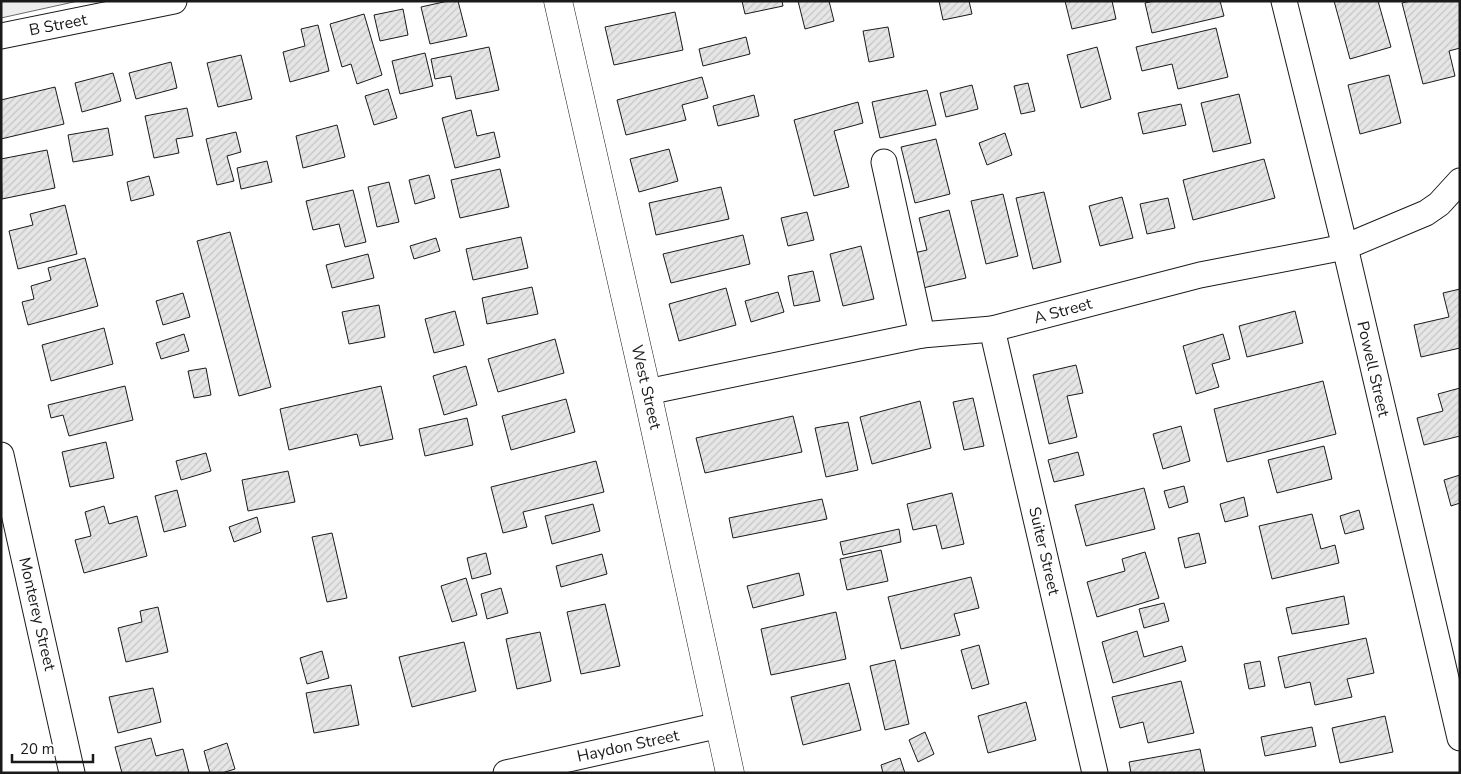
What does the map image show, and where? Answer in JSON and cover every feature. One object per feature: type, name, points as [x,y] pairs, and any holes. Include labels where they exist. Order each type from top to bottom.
[{"type":"street","name":"B Street","points":[[1,36],[174,1]]},
{"type":"street","name":"West Street","points":[[558,1],[647,392],[730,773]]},
{"type":"street","name":"Powell Street","points":[[1284,1],[1345,247],[1460,738]]},
{"type":"street","points":[[884,162],[922,334]]},
{"type":"street","name":"A Street","points":[[647,392],[922,334],[992,329],[1200,275],[1345,247],[1426,213],[1438,204],[1460,181]]},
{"type":"street","name":"Suiter Street","points":[[992,329],[1095,773]]},
{"type":"street","name":"Monterey Street","points":[[1,455],[72,773]]},
{"type":"street","name":"Haydon Street","points":[[506,773],[720,726]]},
{"type":"shaded area","points":[[1,1],[78,1],[1,18]]},
{"type":"building","points":[[448,1],[458,1],[467,36],[430,44],[421,7]]},
{"type":"building","points":[[742,1],[782,1],[783,6],[745,14]]},
{"type":"building","points":[[798,1],[829,1],[834,21],[805,29]]},
{"type":"building","points":[[939,1],[969,1],[972,14],[943,20]]},
{"type":"building","points":[[1065,1],[1112,1],[1116,19],[1072,29]]},
{"type":"building","points":[[1154,1],[1220,1],[1224,16],[1152,33],[1145,3]]},
{"type":"building","points":[[1334,1],[1378,1],[1391,47],[1350,59]]},
{"type":"building","points":[[1410,1],[1460,1],[1460,48],[1449,51],[1455,76],[1423,84],[1402,3]]},
{"type":"building","points":[[403,9],[408,35],[380,41],[374,15]]},
{"type":"building","points":[[675,12],[683,50],[614,65],[605,27]]},
{"type":"building","points":[[364,14],[382,75],[357,84],[351,64],[342,67],[330,24]]},
{"type":"building","points":[[318,25],[329,71],[290,82],[283,52],[305,46],[301,29]]},
{"type":"building","points":[[888,27],[894,57],[869,62],[863,31]]},
{"type":"building","points":[[1216,28],[1228,77],[1178,89],[1172,64],[1142,71],[1136,47]]},
{"type":"building","points":[[746,37],[750,54],[703,66],[699,49]]},
{"type":"building","points":[[489,47],[499,90],[456,99],[451,76],[435,79],[431,59]]},
{"type":"building","points":[[1097,47],[1111,99],[1081,108],[1067,55]]},
{"type":"building","points":[[425,53],[433,86],[400,94],[392,61]]},
{"type":"building","points":[[241,55],[252,99],[218,107],[207,63]]},
{"type":"building","points":[[171,62],[177,88],[136,99],[129,73]]},
{"type":"building","points":[[113,73],[121,101],[82,112],[75,83]]},
{"type":"building","points":[[1389,75],[1401,123],[1360,134],[1348,85]]},
{"type":"building","points":[[702,77],[708,98],[682,105],[686,120],[626,135],[617,100]]},
{"type":"building","points":[[1028,83],[1035,111],[1021,114],[1014,86]]},
{"type":"building","points":[[972,85],[978,109],[946,117],[940,93]]},
{"type":"building","points":[[55,87],[64,124],[1,139],[1,100]]},
{"type":"building","points":[[388,89],[397,118],[374,125],[365,96]]},
{"type":"building","points":[[927,90],[936,125],[880,138],[872,102]]},
{"type":"building","points":[[1239,94],[1251,143],[1213,152],[1201,103]]},
{"type":"building","points":[[754,95],[759,116],[718,126],[713,106]]},
{"type":"building","points":[[858,102],[863,123],[834,131],[849,187],[814,196],[794,120]]},
{"type":"building","points":[[1181,104],[1186,125],[1143,134],[1138,113]]},
{"type":"building","points":[[187,108],[193,136],[176,139],[179,153],[154,158],[145,116]]},
{"type":"building","points":[[471,110],[477,136],[494,132],[500,157],[455,168],[442,118]]},
{"type":"building","points":[[337,125],[345,157],[303,168],[296,136]]},
{"type":"building","points":[[108,128],[113,155],[73,162],[68,135]]},
{"type":"building","points":[[236,132],[241,152],[227,156],[234,181],[217,185],[206,139]]},
{"type":"building","points":[[1005,133],[1012,155],[987,165],[979,143]]},
{"type":"building","points":[[936,139],[950,194],[915,203],[901,147]]},
{"type":"building","points":[[669,149],[678,181],[639,192],[630,159]]},
{"type":"building","points":[[47,150],[55,188],[2,199],[1,159]]},
{"type":"building","points":[[1264,159],[1275,198],[1193,220],[1183,180]]},
{"type":"building","points":[[267,161],[272,182],[241,189],[237,168]]},
{"type":"building","points":[[500,169],[509,207],[460,218],[451,180]]},
{"type":"building","points":[[429,175],[435,198],[415,204],[409,180]]},
{"type":"building","points":[[149,176],[154,195],[131,201],[127,182]]},
{"type":"building","points":[[389,182],[399,222],[377,227],[368,187]]},
{"type":"building","points":[[721,187],[729,219],[656,235],[649,203]]},
{"type":"building","points":[[353,190],[366,242],[345,247],[339,224],[313,230],[306,201]]},
{"type":"building","points":[[1044,192],[1061,262],[1033,269],[1016,198]]},
{"type":"building","points":[[1003,194],[1018,256],[986,264],[971,201]]},
{"type":"building","points":[[1122,197],[1133,238],[1100,246],[1089,206]]},
{"type":"building","points":[[1168,198],[1175,228],[1147,234],[1140,204]]},
{"type":"building","points":[[65,205],[77,254],[18,269],[9,231],[33,225],[30,214]]},
{"type":"building","points":[[949,210],[966,278],[923,288],[914,253],[927,250],[919,218]]},
{"type":"building","points":[[807,212],[814,240],[788,246],[781,218]]},
{"type":"building","points":[[230,232],[271,387],[239,396],[197,241]]},
{"type":"building","points":[[743,235],[750,264],[671,283],[663,254]]},
{"type":"building","points":[[521,237],[528,268],[473,280],[466,249]]},
{"type":"building","points":[[436,238],[440,251],[414,259],[410,246]]},
{"type":"building","points":[[861,246],[874,299],[843,306],[830,254]]},
{"type":"building","points":[[368,254],[374,278],[332,288],[326,265]]},
{"type":"building","points":[[85,258],[98,306],[28,325],[22,302],[34,299],[31,286],[51,280],[48,268]]},
{"type":"building","points":[[813,271],[820,301],[794,306],[788,276]]},
{"type":"building","points":[[532,287],[538,314],[487,324],[482,298]]},
{"type":"building","points":[[726,288],[736,325],[679,341],[669,304]]},
{"type":"building","points":[[1460,289],[1460,348],[1421,357],[1414,325],[1449,317],[1443,293]]},
{"type":"building","points":[[778,292],[784,312],[751,322],[745,301]]},
{"type":"building","points":[[183,293],[190,317],[163,325],[156,301]]},
{"type":"building","points":[[379,305],[385,337],[349,344],[342,312]]},
{"type":"building","points":[[455,311],[464,345],[434,353],[425,319]]},
{"type":"building","points":[[1295,311],[1303,343],[1247,357],[1239,326]]},
{"type":"building","points":[[104,328],[113,364],[51,381],[42,345]]},
{"type":"building","points":[[184,334],[189,351],[161,359],[156,343]]},
{"type":"building","points":[[1223,334],[1230,359],[1212,364],[1219,387],[1196,394],[1183,346]]},
{"type":"building","points":[[555,339],[564,373],[498,392],[488,359]]},
{"type":"building","points":[[1076,365],[1083,393],[1067,396],[1077,437],[1049,444],[1033,375]]},
{"type":"building","points":[[466,366],[477,405],[444,415],[433,376]]},
{"type":"building","points":[[206,368],[211,395],[194,398],[188,371]]},
{"type":"building","points":[[1323,381],[1336,434],[1227,462],[1214,409]]},
{"type":"building","points":[[125,386],[133,420],[69,436],[63,415],[51,418],[48,405]]},
{"type":"building","points":[[381,386],[393,439],[360,446],[357,434],[289,450],[280,409]]},
{"type":"building","points":[[1460,388],[1460,436],[1424,445],[1417,418],[1443,411],[1438,394]]},
{"type":"building","points":[[973,398],[984,446],[964,450],[953,402]]},
{"type":"building","points":[[566,399],[575,432],[511,450],[502,416]]},
{"type":"building","points":[[920,401],[931,448],[872,464],[860,417]]},
{"type":"building","points":[[793,416],[802,452],[705,473],[696,438]]},
{"type":"building","points":[[467,418],[473,445],[425,456],[419,429]]},
{"type":"building","points":[[848,422],[858,470],[826,477],[815,428]]},
{"type":"building","points":[[1181,426],[1190,461],[1163,469],[1153,434]]},
{"type":"building","points":[[106,442],[114,478],[70,487],[62,452]]},
{"type":"building","points":[[1324,446],[1332,479],[1277,493],[1268,460]]},
{"type":"building","points":[[1078,452],[1084,475],[1054,482],[1048,460]]},
{"type":"building","points":[[206,453],[211,471],[181,480],[176,461]]},
{"type":"building","points":[[596,461],[604,492],[523,512],[527,527],[503,533],[491,487]]},
{"type":"building","points":[[288,471],[295,502],[248,511],[242,480]]},
{"type":"building","points":[[1460,475],[1460,503],[1451,506],[1444,480]]},
{"type":"building","points":[[1184,486],[1188,502],[1169,508],[1164,491]]},
{"type":"building","points":[[1144,488],[1155,529],[1086,546],[1075,505]]},
{"type":"building","points":[[177,490],[186,526],[164,532],[155,496]]},
{"type":"building","points":[[952,493],[964,544],[942,549],[936,525],[913,530],[907,504]]},
{"type":"building","points":[[1244,497],[1248,516],[1225,522],[1220,504]]},
{"type":"building","points":[[822,499],[827,519],[733,538],[729,518]]},
{"type":"building","points":[[593,504],[600,531],[552,544],[545,516]]},
{"type":"building","points":[[104,506],[109,524],[137,516],[147,556],[84,573],[75,540],[91,536],[85,512]]},
{"type":"building","points":[[1359,510],[1364,529],[1345,534],[1340,516]]},
{"type":"building","points":[[1312,514],[1321,549],[1335,545],[1339,563],[1272,579],[1259,526]]},
{"type":"building","points":[[257,517],[261,532],[234,542],[229,527]]},
{"type":"building","points":[[899,529],[901,542],[843,555],[840,542]]},
{"type":"building","points":[[332,533],[347,598],[327,602],[312,537]]},
{"type":"building","points":[[1199,533],[1206,563],[1185,568],[1178,538]]},
{"type":"building","points":[[881,550],[888,581],[847,590],[840,559]]},
{"type":"building","points":[[1145,552],[1159,598],[1097,617],[1087,582],[1125,571],[1122,559]]},
{"type":"building","points":[[486,553],[491,574],[472,579],[467,558]]},
{"type":"building","points":[[602,554],[607,574],[561,587],[556,566]]},
{"type":"building","points":[[799,573],[804,595],[753,608],[747,586]]},
{"type":"building","points":[[971,577],[979,608],[954,614],[960,635],[901,649],[888,597]]},
{"type":"building","points":[[466,578],[477,615],[452,622],[441,586]]},
{"type":"building","points":[[501,588],[508,613],[487,619],[481,594]]},
{"type":"building","points":[[1344,596],[1349,624],[1292,634],[1286,608]]},
{"type":"building","points":[[1164,603],[1169,621],[1144,628],[1139,609]]},
{"type":"building","points":[[605,604],[620,666],[581,674],[567,612]]},
{"type":"building","points":[[158,607],[168,652],[126,662],[118,628],[142,622],[140,611]]},
{"type":"building","points":[[836,612],[846,659],[771,675],[761,629]]},
{"type":"building","points":[[1137,631],[1144,657],[1182,646],[1186,661],[1113,683],[1102,642]]},
{"type":"building","points":[[540,632],[551,681],[517,689],[506,639]]},
{"type":"building","points":[[1366,638],[1374,673],[1347,679],[1352,697],[1315,705],[1310,682],[1285,688],[1278,657]]},
{"type":"building","points":[[464,642],[476,691],[412,707],[399,657]]},
{"type":"building","points":[[979,645],[989,684],[972,689],[961,650]]},
{"type":"building","points":[[322,651],[329,678],[307,684],[300,658]]},
{"type":"building","points":[[895,660],[909,724],[885,730],[870,666]]},
{"type":"building","points":[[1260,661],[1265,686],[1249,689],[1244,664]]},
{"type":"building","points":[[1181,681],[1194,733],[1148,743],[1143,722],[1120,728],[1112,697]]},
{"type":"building","points":[[849,683],[861,730],[803,745],[791,697]]},
{"type":"building","points":[[351,685],[359,725],[314,733],[306,693]]},
{"type":"building","points":[[153,688],[161,722],[118,733],[109,697]]},
{"type":"building","points":[[1026,702],[1036,740],[988,753],[978,716]]},
{"type":"building","points":[[1385,716],[1393,752],[1340,763],[1332,728]]},
{"type":"building","points":[[1312,727],[1316,746],[1265,756],[1261,737]]},
{"type":"building","points":[[925,732],[934,754],[918,762],[909,740]]},
{"type":"building","points":[[151,738],[156,756],[183,749],[189,773],[122,773],[115,747]]},
{"type":"building","points":[[227,743],[235,769],[222,773],[210,773],[204,751]]},
{"type":"building","points":[[1200,749],[1205,773],[1131,773],[1129,762]]},
{"type":"building","points":[[900,758],[905,773],[883,773],[881,765]]}]
